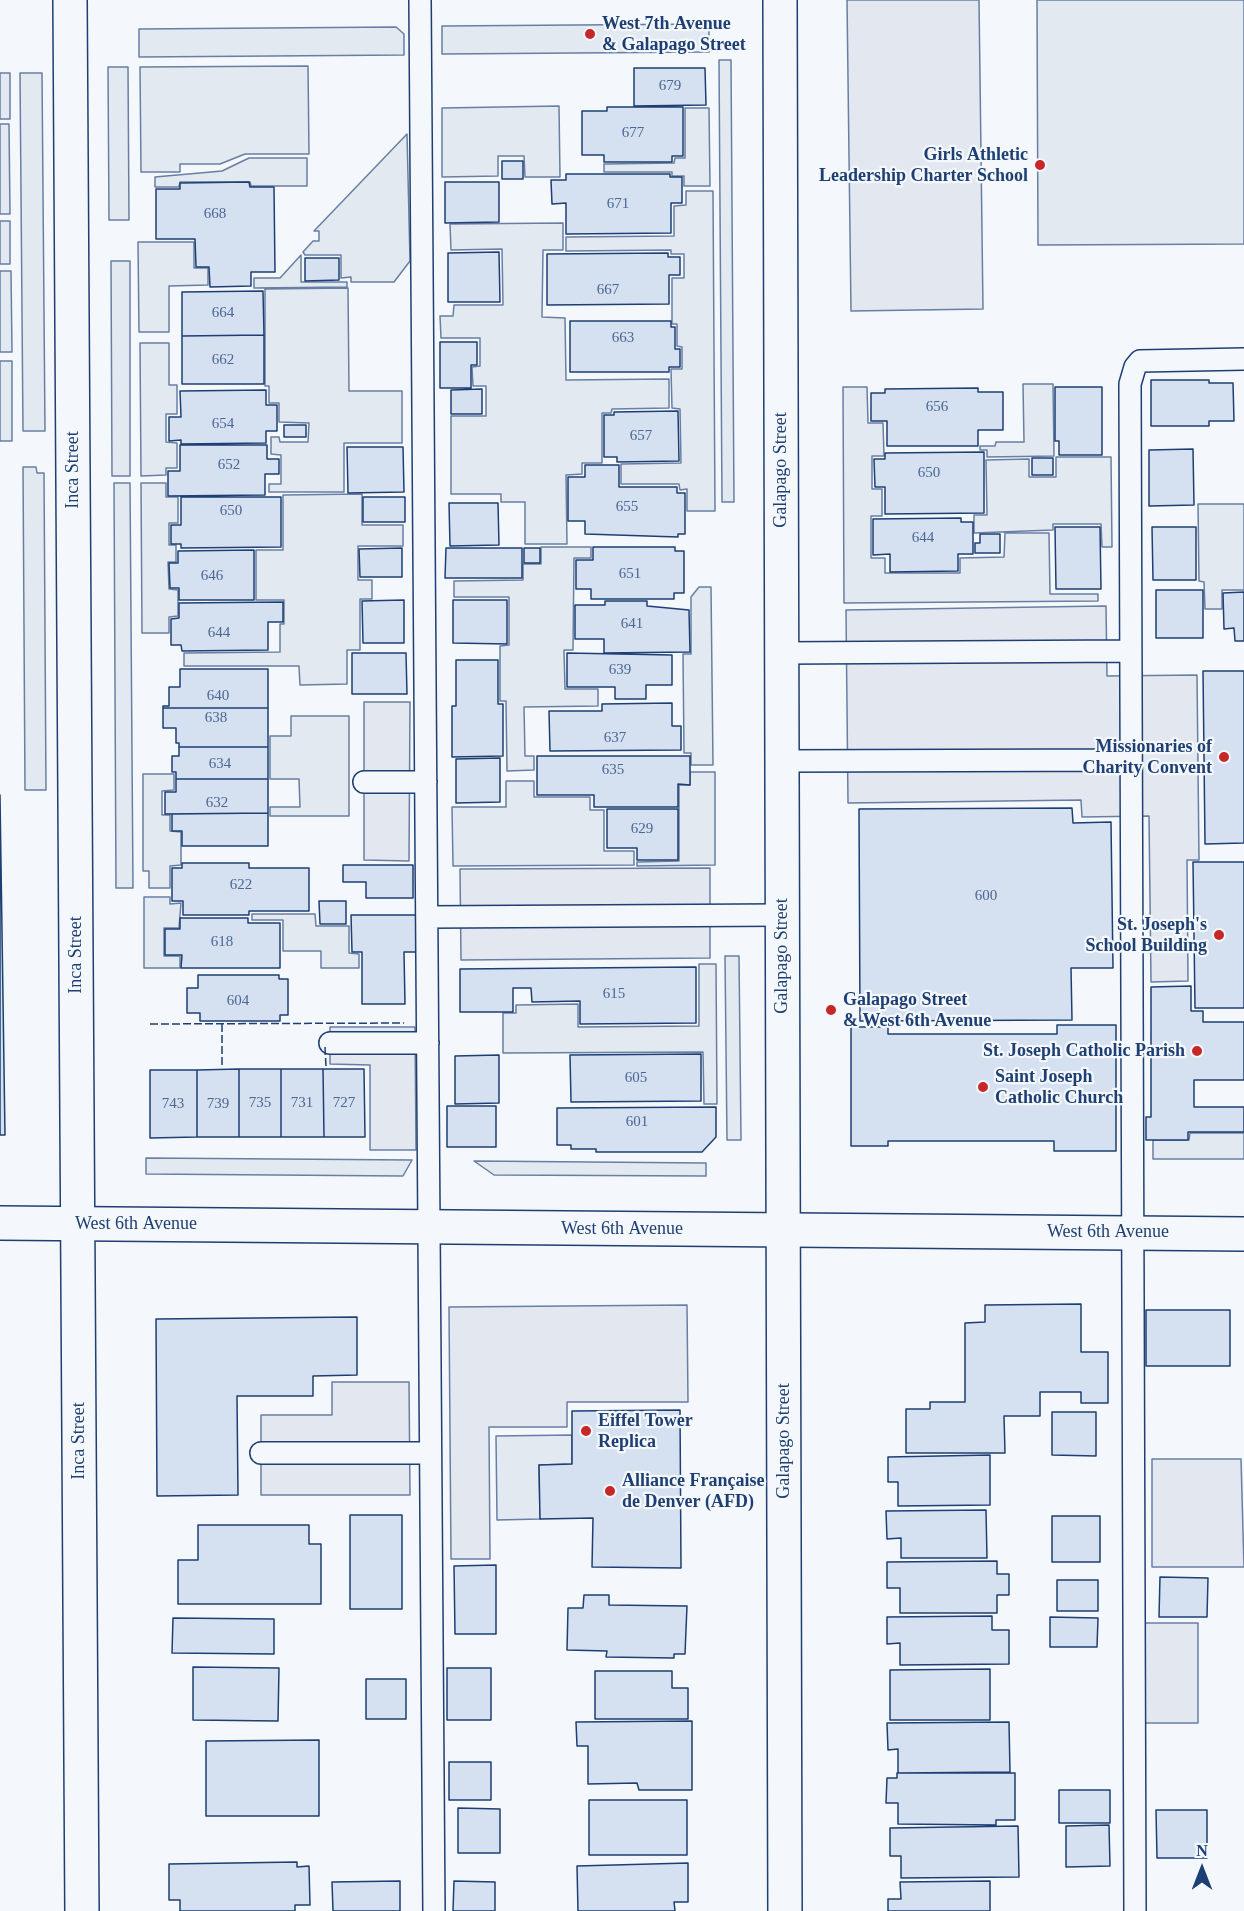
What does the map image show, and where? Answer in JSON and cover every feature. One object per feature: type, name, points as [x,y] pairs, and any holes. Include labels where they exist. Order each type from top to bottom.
[{"type":"street","name":"Inca Street","points":[[70,0],[82,1911]]},
{"type":"street","name":"Galapago Street","points":[[780,0],[785,1911]]},
{"type":"street","name":"West 6th Avenue","points":[[0,1223],[1244,1234]]},
{"type":"lane","points":[[420,0],[434,1911]]},
{"type":"lane","points":[[1136,1911],[1130,651],[1131,375],[1134,367],[1148,360],[1244,359]]},
{"type":"lane","points":[[782,653],[1130,651]]},
{"type":"lane","points":[[782,761],[1131,760]]},
{"type":"lane","points":[[364,782],[426,782]]},
{"type":"lane","points":[[427,917],[782,915]]},
{"type":"lane","points":[[330,1043],[428,1043]]},
{"type":"lane","points":[[261,1453],[430,1453]]},
{"type":"shaded area","points":[[847,0],[979,0],[983,309],[851,311]]},
{"type":"shaded area","points":[[1037,0],[1244,0],[1244,244],[1038,245]]},
{"type":"shaded area","points":[[709,24],[709,52],[442,54],[442,26]]},
{"type":"shaded area","points":[[396,27],[404,34],[404,55],[139,57],[139,29]]},
{"type":"shaded area","points":[[719,60],[731,60],[734,502],[722,502]]},
{"type":"shaded area","points":[[308,66],[309,154],[245,154],[220,164],[180,164],[180,172],[141,172],[140,67]]},
{"type":"shaded area","points":[[108,67],[128,67],[129,220],[109,220]]},
{"type":"shaded area","points":[[0,73],[10,73],[10,119],[0,119]]},
{"type":"shaded area","points":[[20,73],[42,73],[45,431],[23,431]]},
{"type":"shaded area","points":[[559,106],[560,177],[525,177],[524,156],[498,156],[498,176],[442,177],[442,108]]},
{"type":"shaded area","points":[[685,108],[709,108],[710,186],[684,186],[684,176],[672,176],[672,172],[604,172],[604,164],[674,163],[675,158],[685,158]]},
{"type":"shaded area","points":[[0,124],[9,124],[10,214],[0,214]]},
{"type":"shaded area","points":[[407,134],[410,261],[394,282],[351,282],[351,277],[341,278],[341,255],[305,255],[303,252],[313,241],[319,241],[319,231],[314,231]]},
{"type":"shaded area","points":[[249,158],[307,158],[307,186],[251,186],[250,182],[180,182],[179,187],[155,187],[155,177],[222,171]]},
{"type":"shaded area","points":[[686,191],[713,191],[715,511],[687,511],[687,489],[680,490],[679,484],[621,484],[621,464],[681,463],[680,409],[672,408],[671,369],[682,369],[682,347],[677,346],[677,324],[672,324],[672,278],[684,278],[684,254],[671,254],[671,250],[566,251],[566,237],[674,236],[674,206],[686,205]]},
{"type":"shaded area","points":[[0,221],[10,221],[10,264],[0,264]]},
{"type":"shaded area","points":[[563,223],[563,250],[543,250],[542,317],[565,318],[566,380],[669,379],[669,408],[612,409],[611,413],[602,413],[602,463],[582,463],[582,474],[566,475],[567,544],[525,544],[525,502],[501,502],[501,494],[451,494],[451,416],[486,416],[486,386],[473,386],[472,367],[480,366],[480,338],[441,338],[440,316],[453,316],[454,305],[503,305],[502,249],[451,250],[450,224]]},
{"type":"shaded area","points":[[138,242],[194,242],[194,268],[208,268],[208,285],[169,286],[169,332],[139,332]]},
{"type":"shaded area","points":[[301,255],[301,282],[347,282],[347,287],[254,288],[254,278],[280,278]]},
{"type":"shaded area","points":[[111,261],[130,261],[130,476],[112,476]]},
{"type":"shaded area","points":[[0,271],[11,271],[12,352],[0,352]]},
{"type":"shaded area","points":[[348,288],[349,391],[402,391],[402,443],[344,443],[344,492],[269,492],[269,484],[281,484],[281,455],[271,454],[271,437],[279,437],[280,442],[308,442],[309,423],[279,422],[279,403],[269,403],[269,386],[265,386],[265,289]]},
{"type":"shaded area","points":[[140,343],[169,343],[169,385],[177,385],[177,414],[166,414],[166,442],[177,443],[177,468],[166,468],[166,475],[141,476]]},
{"type":"shaded area","points":[[0,361],[12,361],[12,441],[0,441]]},
{"type":"shaded area","points":[[1023,384],[1053,384],[1054,456],[987,457],[987,450],[980,450],[980,446],[995,446],[996,442],[1024,442]]},
{"type":"shaded area","points":[[843,387],[867,387],[868,423],[883,423],[884,456],[872,456],[872,489],[882,489],[882,516],[871,516],[871,558],[885,558],[885,573],[960,573],[960,558],[1004,557],[1005,533],[1049,533],[1050,594],[1098,594],[1098,601],[844,603]]},
{"type":"shaded area","points":[[1056,457],[1111,457],[1112,547],[1102,547],[1101,524],[1053,524],[1053,530],[974,533],[974,515],[987,515],[986,460],[1029,459],[1029,477],[1056,477]]},
{"type":"shaded area","points":[[23,467],[36,467],[37,473],[44,473],[46,790],[25,790]]},
{"type":"shaded area","points":[[114,483],[130,483],[133,888],[116,888]]},
{"type":"shaded area","points":[[141,483],[166,483],[166,497],[178,497],[178,523],[169,523],[169,545],[176,545],[176,562],[168,562],[169,589],[178,590],[178,616],[169,617],[169,633],[142,633]]},
{"type":"shaded area","points":[[362,494],[362,525],[403,525],[403,546],[358,546],[358,580],[372,580],[372,599],[360,599],[360,650],[347,650],[347,684],[300,685],[299,666],[184,666],[184,653],[280,652],[280,624],[284,624],[284,600],[256,600],[256,550],[283,550],[283,495]]},
{"type":"shaded area","points":[[1198,504],[1244,504],[1244,590],[1222,590],[1222,609],[1205,609],[1204,582],[1199,581]]},
{"type":"shaded area","points":[[541,547],[591,547],[591,558],[574,558],[573,650],[564,650],[565,689],[598,689],[598,706],[524,707],[525,756],[534,756],[534,770],[507,771],[506,701],[500,701],[500,646],[509,645],[509,597],[454,597],[454,581],[523,580],[523,564],[541,564]]},
{"type":"shaded area","points":[[699,587],[711,587],[713,765],[691,765],[691,753],[684,753],[683,654],[691,654],[691,597]]},
{"type":"shaded area","points":[[1106,606],[1107,676],[1197,675],[1199,860],[1187,860],[1188,981],[1151,982],[1149,816],[1082,817],[1081,800],[848,803],[846,610]]},
{"type":"shaded area","points":[[364,702],[410,702],[409,861],[364,860]]},
{"type":"shaded area","points":[[291,716],[349,716],[349,816],[270,816],[270,807],[300,807],[299,779],[270,779],[270,736],[291,736]]},
{"type":"shaded area","points":[[690,772],[715,772],[715,865],[637,866],[637,862],[679,861],[679,785],[690,785]]},
{"type":"shaded area","points":[[143,774],[174,774],[174,790],[162,791],[162,815],[170,815],[170,831],[181,832],[181,865],[170,866],[170,888],[149,888],[149,871],[143,871]]},
{"type":"shaded area","points":[[506,781],[534,781],[534,797],[590,797],[590,810],[604,810],[604,851],[634,851],[634,865],[453,866],[452,807],[506,807]]},
{"type":"shaded area","points":[[710,868],[710,958],[461,960],[460,869]]},
{"type":"shaded area","points":[[144,897],[170,897],[170,904],[181,903],[179,928],[164,928],[164,956],[180,956],[180,968],[144,968]]},
{"type":"shaded area","points":[[252,914],[315,914],[316,926],[349,926],[349,953],[359,954],[359,968],[321,968],[321,951],[283,951],[283,920],[252,920]]},
{"type":"shaded area","points":[[725,956],[739,956],[741,1140],[727,1140]]},
{"type":"shaded area","points":[[699,964],[716,964],[717,1104],[704,1104],[703,1052],[503,1053],[503,1013],[516,1013],[516,1005],[578,1004],[578,1027],[699,1026]]},
{"type":"shaded area","points":[[330,1027],[415,1027],[416,1150],[370,1150],[370,1065],[330,1064]]},
{"type":"shaded area","points":[[1190,1133],[1244,1133],[1244,1159],[1153,1159],[1153,1140],[1189,1140]]},
{"type":"shaded area","points":[[146,1158],[412,1160],[403,1176],[146,1174]]},
{"type":"shaded area","points":[[474,1161],[706,1163],[706,1176],[494,1175]]},
{"type":"shaded area","points":[[687,1305],[688,1402],[567,1402],[567,1427],[489,1427],[490,1559],[451,1559],[449,1307]]},
{"type":"shaded area","points":[[332,1382],[409,1382],[410,1495],[261,1495],[261,1415],[332,1415]]},
{"type":"shaded area","points":[[572,1435],[572,1464],[539,1465],[540,1519],[497,1520],[496,1436]]},
{"type":"shaded area","points":[[1152,1459],[1241,1459],[1244,1567],[1152,1567]]},
{"type":"shaded area","points":[[1145,1623],[1198,1623],[1198,1723],[1145,1723]]},
{"type":"building","points":[[634,68],[705,68],[706,105],[634,106]]},
{"type":"building","points":[[607,107],[683,107],[683,156],[672,156],[672,162],[604,162],[604,155],[582,155],[582,111],[607,111]]},
{"type":"building","points":[[502,161],[523,161],[523,179],[502,179]]},
{"type":"building","points":[[566,174],[670,174],[670,177],[682,177],[682,203],[671,203],[671,233],[566,234],[566,203],[552,204],[551,180],[566,180]]},
{"type":"building","points":[[249,182],[250,187],[274,187],[275,272],[251,272],[251,286],[210,287],[209,267],[196,267],[195,239],[156,239],[156,189],[180,189],[180,183]]},
{"type":"building","points":[[445,182],[499,182],[499,222],[445,223]]},
{"type":"building","points":[[499,252],[500,302],[448,302],[448,253]]},
{"type":"building","points":[[668,253],[668,257],[680,257],[680,275],[669,275],[669,304],[547,305],[547,254]]},
{"type":"building","points":[[305,258],[339,258],[339,280],[305,281]]},
{"type":"building","points":[[263,291],[264,335],[182,336],[182,292]]},
{"type":"building","points":[[570,321],[671,321],[671,327],[675,327],[675,349],[680,349],[680,367],[669,367],[669,372],[570,372]]},
{"type":"building","points":[[264,335],[264,384],[182,384],[182,336]]},
{"type":"building","points":[[440,342],[477,342],[477,365],[471,365],[471,388],[440,388]]},
{"type":"building","points":[[1151,380],[1209,380],[1209,383],[1233,383],[1234,421],[1209,421],[1209,426],[1151,426]]},
{"type":"building","points":[[1055,387],[1102,387],[1102,455],[1059,455],[1059,441],[1055,441]]},
{"type":"building","points":[[978,388],[978,392],[1003,392],[1003,430],[978,430],[978,446],[887,446],[887,421],[871,421],[871,393],[885,393],[885,389]]},
{"type":"building","points":[[482,389],[482,414],[451,414],[451,390]]},
{"type":"building","points":[[266,390],[266,405],[277,405],[277,431],[266,431],[266,443],[181,444],[181,440],[169,441],[169,417],[181,417],[180,391]]},
{"type":"building","points":[[678,411],[679,461],[617,462],[617,457],[604,457],[604,415],[614,415],[614,412]]},
{"type":"building","points":[[284,425],[306,425],[306,437],[284,437]]},
{"type":"building","points":[[180,445],[267,445],[267,459],[279,459],[279,474],[265,474],[265,495],[168,496],[168,471],[180,471]]},
{"type":"building","points":[[347,447],[403,447],[404,492],[348,493]]},
{"type":"building","points":[[1193,449],[1194,505],[1149,506],[1149,450]]},
{"type":"building","points":[[984,452],[984,513],[885,514],[885,487],[875,487],[874,459],[885,459],[885,453]]},
{"type":"building","points":[[1032,458],[1053,458],[1053,475],[1032,475]]},
{"type":"building","points":[[585,465],[619,465],[619,487],[677,487],[677,493],[685,493],[685,534],[678,534],[678,537],[585,534],[585,521],[568,521],[568,477],[585,477]]},
{"type":"building","points":[[181,497],[281,497],[281,547],[181,548],[181,544],[171,544],[171,525],[181,525]]},
{"type":"building","points":[[363,497],[405,497],[405,522],[363,522]]},
{"type":"building","points":[[449,503],[498,503],[499,545],[450,546]]},
{"type":"building","points":[[961,518],[961,522],[973,522],[973,554],[958,554],[958,571],[890,572],[890,554],[873,555],[873,519]]},
{"type":"building","points":[[1055,527],[1100,527],[1101,589],[1056,589]]},
{"type":"building","points":[[1152,527],[1196,527],[1196,580],[1153,580]]},
{"type":"building","points":[[980,534],[1000,534],[1000,553],[975,553],[975,543],[980,543]]},
{"type":"building","points":[[593,547],[675,547],[675,551],[684,551],[684,593],[674,593],[674,599],[591,599],[591,589],[576,589],[576,560],[593,560]]},
{"type":"building","points":[[402,548],[402,577],[360,577],[359,549]]},
{"type":"building","points":[[446,548],[522,548],[522,578],[445,578]]},
{"type":"building","points":[[524,548],[540,548],[540,563],[524,563]]},
{"type":"building","points":[[254,550],[254,600],[179,600],[179,588],[170,588],[169,563],[178,563],[178,551]]},
{"type":"building","points":[[1156,590],[1203,590],[1203,638],[1156,638]]},
{"type":"building","points":[[1244,592],[1244,641],[1235,641],[1234,628],[1224,629],[1223,593]]},
{"type":"building","points":[[404,600],[404,643],[363,643],[362,601]]},
{"type":"building","points":[[453,600],[507,600],[507,644],[453,643]]},
{"type":"building","points":[[605,601],[647,601],[647,606],[689,610],[690,652],[604,653],[604,639],[575,639],[575,605],[605,605]]},
{"type":"building","points":[[283,602],[283,622],[268,622],[268,650],[182,651],[181,645],[171,645],[171,619],[179,618],[179,603]]},
{"type":"building","points":[[352,653],[406,653],[407,694],[352,694]]},
{"type":"building","points":[[567,653],[672,655],[672,685],[646,685],[646,699],[615,699],[615,687],[567,687]]},
{"type":"building","points":[[456,660],[498,660],[498,704],[503,704],[503,756],[452,757],[452,706],[456,706]]},
{"type":"building","points":[[180,669],[268,669],[268,708],[163,708],[163,706],[169,706],[169,687],[180,687]]},
{"type":"building","name":"Missionaries of Charity Convent","points":[[1203,671],[1244,671],[1244,843],[1205,844]]},
{"type":"building","points":[[672,703],[672,726],[681,726],[681,750],[550,751],[549,711],[602,711],[602,704]]},
{"type":"building","points":[[163,708],[268,708],[268,747],[179,747],[179,743],[176,743],[176,728],[163,728]]},
{"type":"building","points":[[179,747],[268,747],[268,779],[176,779],[176,772],[172,772],[172,756],[179,756]]},
{"type":"building","points":[[537,756],[690,756],[690,785],[678,784],[678,807],[594,807],[594,795],[537,795]]},
{"type":"building","points":[[500,758],[500,802],[456,803],[456,759]]},
{"type":"building","points":[[176,779],[268,779],[268,813],[165,814],[165,792],[176,792]]},
{"type":"building","points":[[0,795],[5,1135],[0,1135]]},
{"type":"building","points":[[1072,808],[1073,823],[1111,822],[1113,968],[1071,968],[1072,1020],[860,1021],[859,809]]},
{"type":"building","points":[[607,809],[678,809],[678,860],[637,860],[637,848],[607,848]]},
{"type":"building","points":[[268,813],[268,846],[182,846],[182,831],[172,831],[172,814]]},
{"type":"building","name":"St. Joseph's School Building","points":[[1193,862],[1244,862],[1244,1008],[1195,1008]]},
{"type":"building","points":[[182,863],[249,863],[249,868],[309,868],[309,911],[249,911],[249,915],[183,915],[183,901],[172,901],[172,868],[182,868]]},
{"type":"building","points":[[343,865],[413,865],[413,898],[366,898],[366,882],[343,882]]},
{"type":"building","points":[[319,901],[346,901],[346,924],[320,924]]},
{"type":"building","points":[[351,915],[417,915],[417,952],[404,952],[405,1004],[362,1004],[362,952],[352,952]]},
{"type":"building","points":[[180,918],[248,918],[248,923],[280,923],[280,968],[181,968],[182,955],[165,955],[165,929],[180,929]]},
{"type":"building","points":[[696,967],[696,1023],[580,1024],[580,1001],[532,1002],[531,988],[513,988],[513,1012],[460,1012],[460,969]]},
{"type":"building","points":[[198,975],[279,975],[279,979],[288,979],[288,1015],[280,1015],[280,1021],[200,1021],[200,1013],[187,1013],[187,988],[198,988]]},
{"type":"building","name":"St. Joseph Catholic Parish","points":[[1191,986],[1191,1011],[1203,1011],[1203,1022],[1244,1022],[1244,1080],[1194,1080],[1194,1107],[1244,1107],[1244,1132],[1188,1132],[1188,1140],[1146,1140],[1146,1117],[1151,1117],[1151,987]]},
{"type":"building","name":"Saint Joseph Catholic Church","points":[[1057,1025],[1116,1025],[1116,1151],[1054,1151],[1054,1141],[888,1141],[888,1146],[851,1146],[851,1027],[888,1027],[888,1034],[1057,1034]]},
{"type":"building","points":[[701,1054],[701,1101],[571,1102],[570,1055]]},
{"type":"building","points":[[499,1055],[499,1103],[455,1104],[455,1056]]},
{"type":"building","points":[[239,1069],[239,1137],[197,1137],[197,1070]]},
{"type":"building","points":[[239,1069],[281,1069],[281,1137],[239,1137]]},
{"type":"building","points":[[281,1069],[323,1069],[324,1137],[281,1137]]},
{"type":"building","points":[[323,1069],[364,1069],[365,1137],[324,1137]]},
{"type":"building","points":[[150,1070],[197,1070],[197,1137],[150,1138]]},
{"type":"building","points":[[447,1106],[496,1106],[496,1147],[447,1147]]},
{"type":"building","points":[[716,1107],[716,1137],[702,1152],[596,1152],[596,1149],[571,1149],[571,1145],[557,1145],[557,1108]]},
{"type":"building","points":[[1081,1304],[1081,1352],[1108,1352],[1108,1403],[1081,1403],[1081,1392],[1040,1392],[1040,1416],[1004,1416],[1005,1453],[906,1453],[906,1409],[930,1409],[930,1402],[965,1402],[965,1323],[985,1322],[985,1305]]},
{"type":"building","points":[[1146,1310],[1230,1310],[1230,1366],[1146,1366]]},
{"type":"building","points":[[357,1317],[357,1375],[313,1376],[313,1396],[237,1396],[238,1495],[157,1496],[156,1319]]},
{"type":"building","name":"Alliance Française de Denver (AFD)","points":[[680,1410],[681,1568],[592,1567],[593,1518],[540,1519],[539,1465],[572,1464],[572,1411]]},
{"type":"building","points":[[1052,1412],[1096,1412],[1096,1456],[1052,1455]]},
{"type":"building","points":[[990,1455],[990,1505],[898,1506],[898,1482],[888,1482],[888,1457]]},
{"type":"building","points":[[986,1510],[987,1558],[901,1558],[901,1538],[887,1539],[886,1511]]},
{"type":"building","points":[[350,1515],[402,1515],[402,1609],[350,1609]]},
{"type":"building","points":[[1052,1516],[1100,1516],[1100,1562],[1052,1562]]},
{"type":"building","points":[[198,1525],[309,1525],[309,1544],[321,1544],[321,1604],[178,1604],[178,1560],[198,1560]]},
{"type":"building","points":[[997,1561],[997,1574],[1009,1574],[1009,1595],[997,1595],[997,1613],[900,1613],[900,1588],[887,1588],[887,1562]]},
{"type":"building","points":[[496,1565],[496,1634],[455,1634],[454,1566]]},
{"type":"building","points":[[1160,1577],[1208,1578],[1207,1617],[1159,1617]]},
{"type":"building","points":[[1057,1580],[1098,1580],[1098,1611],[1057,1611]]},
{"type":"building","points":[[584,1595],[609,1595],[609,1605],[687,1606],[685,1654],[674,1654],[674,1658],[606,1657],[607,1651],[567,1650],[568,1608],[583,1608]]},
{"type":"building","points":[[992,1616],[992,1630],[1009,1630],[1009,1664],[900,1665],[900,1643],[887,1644],[887,1617]]},
{"type":"building","points":[[1050,1617],[1098,1618],[1097,1647],[1050,1647]]},
{"type":"building","points":[[173,1618],[274,1619],[274,1654],[172,1653]]},
{"type":"building","points":[[193,1667],[279,1668],[278,1721],[193,1720]]},
{"type":"building","points":[[447,1668],[491,1668],[491,1720],[447,1720]]},
{"type":"building","points":[[990,1669],[990,1720],[890,1720],[890,1670]]},
{"type":"building","points":[[595,1671],[672,1671],[672,1688],[688,1688],[688,1719],[595,1719]]},
{"type":"building","points":[[366,1679],[406,1679],[406,1719],[366,1719]]},
{"type":"building","points":[[692,1721],[692,1790],[639,1790],[637,1783],[588,1784],[588,1746],[577,1746],[576,1722]]},
{"type":"building","points":[[1009,1722],[1010,1772],[898,1773],[898,1749],[888,1750],[887,1723]]},
{"type":"building","points":[[319,1740],[319,1816],[206,1816],[206,1741]]},
{"type":"building","points":[[449,1762],[491,1762],[491,1800],[449,1800]]},
{"type":"building","points":[[897,1773],[1015,1773],[1015,1820],[996,1820],[996,1825],[898,1824],[898,1803],[886,1803],[887,1778],[897,1778]]},
{"type":"building","points":[[1059,1790],[1110,1790],[1110,1823],[1059,1823]]},
{"type":"building","points":[[589,1800],[687,1800],[687,1855],[589,1855]]},
{"type":"building","points":[[458,1808],[500,1809],[500,1853],[458,1853]]},
{"type":"building","points":[[1156,1810],[1207,1810],[1207,1858],[1157,1858]]},
{"type":"building","points":[[1109,1825],[1110,1866],[1066,1867],[1066,1826]]},
{"type":"building","points":[[1018,1826],[1019,1877],[901,1878],[901,1856],[890,1856],[890,1828]]},
{"type":"building","points":[[297,1862],[297,1867],[309,1866],[310,1905],[295,1905],[295,1911],[180,1911],[180,1900],[169,1900],[169,1864]]},
{"type":"building","points":[[688,1863],[688,1902],[674,1902],[675,1911],[578,1911],[577,1866]]},
{"type":"building","points":[[400,1881],[400,1911],[333,1911],[332,1882]]},
{"type":"building","points":[[454,1881],[495,1882],[495,1911],[453,1911]]},
{"type":"building","points":[[990,1881],[990,1911],[888,1911],[888,1899],[901,1899],[900,1882]]},
{"type":"fence","points":[[150,1024],[404,1023]]},
{"type":"fence","points":[[222,1024],[222,1067]]},
{"type":"fence","points":[[325,1047],[326,1066]]},
{"type":"place","name":"West 7th Avenue & Galapago Street","points":[[590,34]]},
{"type":"place","name":"Girls Athletic Leadership Charter School","points":[[1040,165]]},
{"type":"place","name":"Missionaries of Charity Convent","points":[[1224,757]]},
{"type":"place","name":"St. Joseph's School Building","points":[[1219,935]]},
{"type":"place","name":"Galapago Street & West 6th Avenue","points":[[831,1010]]},
{"type":"place","name":"St. Joseph Catholic Parish","points":[[1197,1051]]},
{"type":"place","name":"Saint Joseph Catholic Church","points":[[983,1087]]},
{"type":"place","name":"Eiffel Tower Replica","points":[[586,1431]]},
{"type":"place","name":"Alliance Française de Denver (AFD)","points":[[610,1491]]}]
